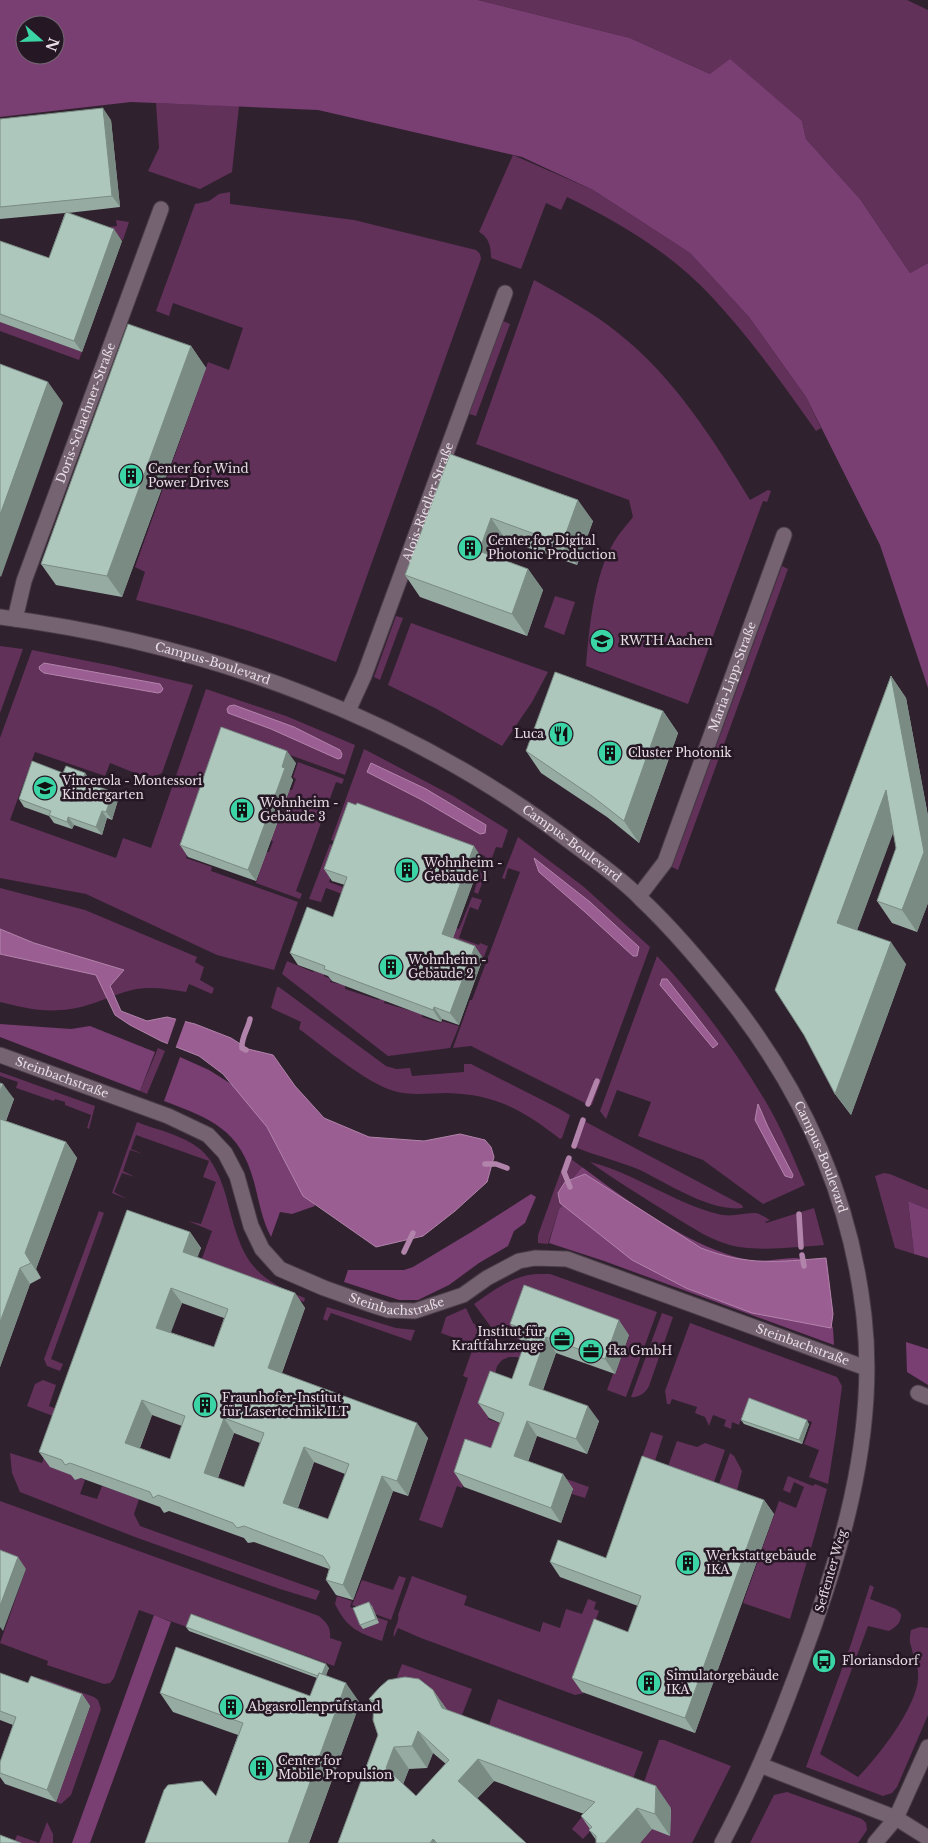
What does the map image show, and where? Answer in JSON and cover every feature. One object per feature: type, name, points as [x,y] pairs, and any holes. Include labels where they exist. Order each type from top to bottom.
[{"type":"street","name":"Doris-Schachner-Straße","points":[[7,618],[24,581],[161,209]]},
{"type":"street","name":"Alois-Riedler-Straße","points":[[348,711],[364,676],[505,293]]},
{"type":"street","name":"Maria-Lipp-Straße","points":[[639,896],[664,862],[784,535]]},
{"type":"street","name":"Campus-Boulevard","points":[[7,618],[141,643],[191,656],[262,678],[348,711],[441,758],[530,812],[639,896],[706,968],[750,1025],[794,1095],[815,1135],[836,1187],[852,1244],[864,1315],[866,1368]]},
{"type":"street","name":"Steinbachstraße","points":[[0,1056],[168,1116],[208,1135],[225,1153],[236,1176],[251,1226],[262,1249],[280,1269],[351,1298],[388,1310],[415,1312],[463,1295],[487,1278],[518,1261],[535,1258],[567,1259],[866,1368]]},
{"type":"street","name":"Seffenter Weg","points":[[722,1843],[760,1765],[807,1645],[832,1571],[852,1494],[859,1457],[864,1415],[866,1368]]},
{"type":"street","points":[[875,1843],[896,1818],[928,1747]]},
{"type":"street","points":[[760,1765],[896,1818],[928,1838]]},
{"type":"shaded area","points":[[0,0],[478,0],[630,38],[710,74],[730,59],[802,121],[806,139],[860,199],[910,273],[928,263],[928,688],[880,545],[806,397],[749,317],[690,253],[593,190],[522,157],[318,110],[131,102],[0,117]]},
{"type":"shaded area","points":[[478,0],[907,0],[928,10],[928,263],[910,273],[860,199],[806,139],[802,121],[710,74],[630,38]]},
{"type":"shaded area","points":[[156,103],[239,106],[232,172],[200,189],[148,171],[159,148]]},
{"type":"shaded area","points":[[513,155],[593,190],[690,253],[749,317],[806,397],[821,428],[816,431],[753,345],[695,280],[662,252],[606,217],[567,197],[561,210],[546,203],[521,269],[491,258],[489,243],[479,232]]},
{"type":"shaded area","points":[[230,192],[230,204],[354,220],[476,250],[480,254],[481,259],[336,662],[237,627],[136,600],[145,572],[135,567],[208,362],[229,370],[243,328],[173,303],[169,316],[156,311],[195,204],[209,201],[219,194]]},
{"type":"shaded area","points":[[116,220],[129,222],[123,240],[99,231],[100,228],[117,226]]},
{"type":"shaded area","points":[[534,280],[608,325],[657,369],[675,389],[707,432],[750,500],[768,490],[771,491],[767,502],[763,501],[688,704],[586,666],[597,586],[607,555],[614,542],[633,517],[629,500],[476,444]]},
{"type":"shaded area","points":[[503,321],[510,324],[476,416],[469,414]]},
{"type":"shaded area","points":[[0,322],[82,352],[79,360],[0,331]]},
{"type":"shaded area","points":[[782,566],[788,569],[678,870],[672,867]]},
{"type":"shaded area","points":[[555,596],[575,602],[564,635],[544,627]]},
{"type":"shaded area","points":[[396,616],[403,618],[380,680],[374,677]]},
{"type":"shaded area","points":[[411,623],[548,672],[532,702],[502,746],[435,708],[388,685]]},
{"type":"shaded area","points":[[0,646],[23,649],[0,713]]},
{"type":"shaded area","points":[[32,650],[113,666],[193,685],[162,773],[150,776],[143,775],[110,763],[105,776],[35,752],[10,820],[116,858],[123,838],[151,848],[206,689],[286,716],[355,745],[345,775],[257,743],[229,737],[186,858],[212,867],[211,871],[298,902],[274,970],[217,955],[86,894],[0,878],[0,738]]},
{"type":"shaded area","points":[[44,663],[160,684],[163,689],[158,693],[44,673],[39,667]]},
{"type":"shaded area","points":[[234,705],[294,727],[340,750],[341,758],[338,759],[271,729],[228,713],[227,709],[229,706]]},
{"type":"shaded area","points":[[364,749],[453,796],[508,830],[502,848],[496,847],[478,894],[474,892],[485,856],[458,846],[342,844],[331,840]]},
{"type":"shaded area","points":[[298,762],[344,779],[342,784],[336,782],[296,891],[302,894],[300,899],[256,883],[266,852],[269,852],[273,841],[270,840],[277,821],[281,822],[285,810],[282,809],[288,790],[292,790],[296,779],[293,777]]},
{"type":"shaded area","points":[[371,763],[426,789],[486,825],[485,833],[480,834],[422,800],[367,772]]},
{"type":"shaded area","points":[[518,837],[584,887],[650,947],[592,1105],[590,1105],[600,1081],[593,1079],[595,1081],[587,1104],[471,1046],[453,1048],[520,872],[508,868],[505,879],[502,878]]},
{"type":"shaded area","points":[[330,844],[341,849],[329,882],[459,929],[472,897],[482,900],[478,910],[470,907],[459,938],[488,946],[484,957],[375,917],[353,898],[326,888],[321,902],[309,899]]},
{"type":"shaded area","points":[[534,858],[590,902],[639,947],[637,956],[633,956],[539,872]]},
{"type":"shaded area","points":[[0,888],[85,910],[197,957],[195,962],[204,967],[200,980],[214,988],[212,994],[189,984],[186,992],[159,988],[132,990],[89,1005],[71,1009],[38,1010],[0,1002]]},
{"type":"shaded area","points":[[0,929],[34,943],[124,970],[110,986],[121,1011],[147,1021],[167,1017],[195,1024],[231,1038],[248,1049],[273,1055],[295,1086],[324,1118],[369,1137],[424,1141],[460,1134],[485,1140],[491,1147],[494,1157],[487,1182],[455,1211],[423,1236],[376,1247],[303,1196],[267,1127],[223,1074],[199,1056],[161,1041],[115,1015],[96,975],[0,954]]},
{"type":"shaded area","points":[[657,956],[702,1008],[754,1083],[777,1122],[805,1185],[763,1204],[703,1160],[638,1136],[651,1102],[617,1090],[606,1119],[600,1111]]},
{"type":"shaded area","points":[[287,961],[313,972],[324,974],[324,976],[331,979],[330,982],[345,985],[345,989],[379,1000],[380,998],[385,1000],[384,1003],[422,1014],[422,1017],[459,1026],[450,1048],[388,1056],[282,974]]},
{"type":"shaded area","points":[[662,979],[667,979],[718,1044],[713,1048],[660,985]]},
{"type":"shaded area","points":[[277,987],[386,1066],[396,1069],[410,1068],[412,1076],[464,1072],[464,1064],[471,1064],[558,1108],[570,1115],[562,1138],[560,1139],[521,1112],[494,1100],[464,1094],[400,1093],[383,1087],[345,1064],[299,1029],[301,1022],[271,1008]]},
{"type":"shaded area","points":[[0,1024],[71,1029],[90,1026],[155,1052],[140,1091],[0,1037]]},
{"type":"shaded area","points":[[158,1048],[165,1051],[147,1094],[140,1091]]},
{"type":"shaded area","points":[[180,1057],[209,1070],[258,1104],[294,1163],[315,1206],[292,1214],[280,1212],[271,1237],[263,1217],[248,1164],[232,1138],[221,1128],[209,1121],[164,1101]]},
{"type":"shaded area","points":[[0,1072],[95,1106],[89,1129],[87,1128],[91,1115],[65,1105],[65,1102],[55,1099],[54,1101],[16,1088],[18,1082],[0,1076]]},
{"type":"shaded area","points":[[758,1104],[793,1175],[792,1178],[785,1176],[755,1120]]},
{"type":"shaded area","points":[[584,1121],[742,1205],[743,1208],[717,1206],[690,1196],[640,1170],[575,1147]]},
{"type":"shaded area","points":[[137,1122],[186,1140],[205,1154],[219,1177],[236,1233],[249,1260],[270,1281],[285,1290],[305,1298],[304,1302],[200,1264],[212,1231],[188,1221],[201,1224],[216,1182],[203,1177],[209,1161],[136,1135],[131,1149],[143,1154],[130,1150],[123,1171],[135,1177],[122,1173],[114,1192],[127,1199],[112,1193]]},
{"type":"shaded area","points":[[566,1157],[568,1158],[563,1172],[567,1180],[569,1178],[566,1172],[571,1159],[582,1167],[563,1190],[562,1206],[559,1209],[548,1244],[538,1243],[538,1235]]},
{"type":"shaded area","points":[[590,1162],[623,1173],[685,1203],[718,1214],[756,1213],[770,1220],[766,1223],[814,1208],[824,1245],[760,1249],[739,1247],[721,1242],[686,1224]]},
{"type":"shaded area","points":[[582,1167],[661,1222],[706,1246],[749,1260],[795,1258],[818,1263],[827,1314],[833,1328],[834,1345],[604,1261],[549,1243],[559,1209],[562,1206],[563,1190]]},
{"type":"shaded area","points":[[884,1173],[928,1190],[928,1209],[908,1201],[914,1254],[895,1248],[875,1176]]},
{"type":"shaded area","points":[[585,1174],[701,1248],[718,1254],[733,1258],[763,1261],[826,1258],[833,1314],[831,1328],[752,1313],[686,1288],[632,1260],[560,1203],[558,1193],[565,1182]]},
{"type":"shaded area","points":[[531,1194],[536,1197],[525,1223],[514,1231],[508,1246],[479,1263],[449,1285],[418,1300],[399,1300],[344,1282],[348,1270],[404,1270],[413,1267]]},
{"type":"shaded area","points":[[908,1201],[928,1209],[928,1258],[914,1254]]},
{"type":"shaded area","points":[[99,1211],[104,1213],[51,1359],[63,1364],[60,1371],[47,1366],[44,1359]]},
{"type":"shaded area","points":[[538,1274],[550,1274],[657,1312],[626,1397],[607,1390],[629,1336],[520,1340],[494,1331],[474,1304],[512,1280]]},
{"type":"shaded area","points":[[327,1307],[396,1328],[415,1330],[411,1341],[331,1313],[327,1321],[323,1319]]},
{"type":"shaded area","points":[[466,1308],[473,1323],[492,1337],[518,1347],[531,1365],[517,1357],[509,1357],[502,1360],[497,1366],[495,1374],[499,1385],[488,1419],[513,1428],[501,1462],[475,1453],[462,1488],[457,1486],[442,1528],[419,1520],[468,1378],[463,1376],[474,1345],[441,1333],[446,1317]]},
{"type":"shaded area","points":[[662,1313],[673,1317],[649,1386],[641,1395],[631,1397]]},
{"type":"shaded area","points":[[690,1323],[837,1377],[842,1386],[828,1484],[809,1477],[819,1450],[804,1444],[812,1422],[751,1399],[739,1425],[732,1422],[731,1429],[724,1426],[726,1420],[713,1415],[709,1426],[705,1417],[695,1413],[697,1407],[672,1399],[670,1404],[667,1404],[665,1391]]},
{"type":"shaded area","points":[[906,1342],[928,1349],[928,1385],[907,1372]]},
{"type":"shaded area","points":[[43,1380],[56,1385],[49,1406],[65,1412],[73,1475],[75,1480],[81,1478],[85,1480],[80,1494],[97,1499],[102,1486],[139,1499],[134,1514],[140,1526],[320,1591],[316,1600],[135,1537],[20,1492],[12,1473],[10,1453],[42,1463],[58,1418],[27,1406],[35,1384]]},
{"type":"shaded area","points":[[651,1432],[663,1436],[654,1464],[641,1460]]},
{"type":"shaded area","points":[[677,1441],[697,1447],[705,1443],[725,1450],[713,1485],[667,1469]]},
{"type":"shaded area","points":[[730,1453],[734,1456],[742,1471],[735,1498],[716,1492]]},
{"type":"shaded area","points":[[527,1465],[589,1487],[585,1498],[572,1494],[573,1489]]},
{"type":"shaded area","points":[[788,1476],[813,1486],[815,1484],[827,1489],[790,1619],[743,1603],[779,1501],[796,1508],[804,1487],[794,1482],[790,1493],[783,1490]]},
{"type":"shaded area","points":[[0,1501],[319,1616],[328,1625],[330,1638],[342,1642],[334,1666],[192,1614],[187,1627],[139,1610],[114,1678],[110,1683],[104,1684],[47,1665],[48,1661],[0,1643],[26,1569],[0,1559]]},
{"type":"shaded area","points":[[399,1576],[406,1578],[391,1620],[375,1614],[372,1606],[363,1609],[352,1605],[362,1580],[393,1590]]},
{"type":"shaded area","points":[[412,1576],[467,1596],[464,1605],[540,1632],[543,1622],[560,1628],[566,1609],[582,1614],[588,1599],[596,1602],[594,1609],[599,1611],[592,1630],[582,1692],[585,1693],[575,1695],[398,1628],[394,1637],[398,1615]]},
{"type":"shaded area","points":[[870,1585],[874,1587],[870,1599],[896,1609],[901,1614],[900,1620],[889,1631],[868,1626],[820,1754],[858,1777],[866,1768],[895,1731],[911,1704],[916,1691],[918,1674],[910,1642],[911,1630],[920,1627],[928,1628],[928,1715],[897,1787],[892,1793],[883,1796],[806,1767],[851,1644]]},
{"type":"shaded area","points":[[337,1596],[352,1601],[350,1607],[361,1610],[378,1623],[376,1617],[388,1621],[382,1641],[359,1632],[348,1624],[335,1604]]},
{"type":"shaded area","points":[[154,1615],[171,1622],[90,1843],[72,1843]]},
{"type":"shaded area","points":[[402,1664],[472,1689],[457,1728],[450,1713],[437,1701],[383,1713]]},
{"type":"shaded area","points":[[44,1679],[94,1697],[98,1700],[101,1709],[71,1795],[61,1804],[56,1802],[90,1706],[40,1688]]},
{"type":"shaded area","points":[[498,1699],[643,1752],[628,1792],[484,1739]]},
{"type":"shaded area","points":[[659,1740],[664,1740],[731,1766],[692,1843],[640,1843],[653,1828],[669,1835],[671,1823],[661,1820],[672,1808],[639,1796]]},
{"type":"shaded area","points":[[787,1792],[862,1819],[866,1823],[867,1830],[858,1843],[750,1843],[774,1795]]},
{"type":"shaded area","points":[[584,1814],[597,1824],[583,1839],[572,1829]]},
{"type":"shaded area","points":[[47,1822],[53,1834],[53,1843],[39,1843]]},
{"type":"shaded area","points":[[17,1835],[39,1843],[14,1843]]},
{"type":"pier","points":[[177,1017],[186,1019],[175,1049],[167,1046]]},
{"type":"building","points":[[103,108],[112,196],[0,207],[0,119]]},
{"type":"building","points":[[66,212],[114,229],[74,341],[0,314],[0,241],[49,258]]},
{"type":"building","name":"Center for Wind Power Drives","points":[[128,324],[191,346],[107,576],[41,564]]},
{"type":"building","points":[[0,364],[48,382],[0,515]]},
{"type":"building","name":"Center for Digital Photonic Production","points":[[450,454],[578,500],[562,544],[491,518],[479,551],[528,569],[512,614],[405,575]]},
{"type":"building","name":"Cluster Photonik","points":[[555,672],[663,711],[624,821],[592,796],[526,751]]},
{"type":"building","points":[[891,676],[924,852],[902,910],[877,901],[896,848],[886,790],[837,923],[891,942],[835,1094],[804,1035],[775,990]]},
{"type":"building","name":"Wohnheim - Gebäude 3","points":[[221,727],[287,751],[282,767],[285,768],[248,870],[180,845]]},
{"type":"building","points":[[32,761],[63,773],[66,766],[85,773],[82,781],[113,792],[106,812],[102,811],[96,827],[68,817],[67,822],[49,815],[51,811],[19,799]]},
{"type":"building","points":[[348,802],[356,805],[357,803],[474,846],[442,934],[475,946],[450,1013],[434,1007],[433,1010],[324,969],[325,966],[290,953],[307,907],[333,917],[347,877],[324,869]]},
{"type":"building","points":[[0,1119],[66,1142],[25,1253],[31,1263],[20,1268],[0,1322]]},
{"type":"building","name":"Fraunhofer-Institut für Lasertechnik ILT","points":[[127,1210],[190,1232],[183,1252],[295,1293],[268,1368],[417,1423],[397,1481],[382,1476],[343,1585],[326,1580],[330,1567],[323,1556],[244,1526],[237,1528],[233,1523],[158,1495],[153,1498],[150,1492],[70,1463],[65,1465],[62,1460],[39,1452]],"holes":[[[171,1288],[228,1309],[214,1347],[156,1328]],[[142,1400],[185,1416],[170,1459],[125,1443]],[[224,1418],[264,1433],[244,1487],[204,1473]],[[304,1447],[349,1464],[328,1519],[283,1503]]]},
{"type":"building","points":[[524,1285],[619,1320],[605,1359],[546,1337],[529,1385],[588,1406],[576,1439],[527,1421],[514,1456],[563,1474],[551,1508],[454,1472],[465,1439],[491,1448],[504,1413],[478,1403],[490,1371],[512,1379],[529,1331],[510,1324]]},
{"type":"building","points":[[749,1398],[807,1420],[799,1440],[741,1420]]},
{"type":"building","points":[[642,1456],[764,1500],[685,1718],[572,1678],[594,1619],[628,1632],[641,1596],[550,1562],[558,1540],[606,1558]]},
{"type":"building","points":[[0,1550],[18,1557],[0,1606]]},
{"type":"building","points":[[369,1602],[376,1619],[360,1625],[353,1608]]},
{"type":"building","points":[[191,1614],[326,1664],[322,1674],[319,1673],[318,1676],[186,1627]]},
{"type":"building","points":[[176,1647],[310,1696],[319,1673],[346,1683],[288,1843],[145,1843],[164,1790],[168,1785],[202,1781],[216,1796],[243,1723],[160,1693]]},
{"type":"building","points":[[0,1673],[28,1683],[31,1676],[82,1694],[47,1790],[0,1773],[0,1762],[16,1717],[0,1711]]},
{"type":"building","points":[[405,1677],[419,1679],[433,1690],[442,1708],[656,1786],[655,1814],[637,1808],[605,1843],[596,1843],[596,1836],[589,1830],[592,1827],[581,1816],[595,1802],[478,1759],[458,1781],[526,1843],[437,1843],[433,1839],[430,1843],[338,1843],[378,1735],[373,1720],[374,1701],[369,1699],[388,1680]],"holes":[[[418,1731],[449,1760],[416,1796],[386,1768],[394,1747],[412,1746]]]},
{"type":"building","points":[[0,1835],[21,1843],[0,1843]]},
{"type":"waterway","points":[[246,1050],[242,1048],[242,1044],[250,1019]]},
{"type":"waterway","points":[[588,1104],[597,1081]]},
{"type":"waterway","points":[[574,1146],[583,1120]]},
{"type":"waterway","points":[[569,1158],[564,1172],[570,1187]]},
{"type":"waterway","points":[[485,1164],[496,1164],[507,1168]]},
{"type":"waterway","points":[[799,1214],[801,1247]]},
{"type":"waterway","points":[[404,1252],[413,1233]]},
{"type":"waterway","points":[[802,1255],[804,1266]]},
{"type":"place","name":"Center for Wind Power Drives","points":[[131,476]]},
{"type":"place","name":"Center for Digital Photonic Production","points":[[470,548]]},
{"type":"place","name":"RWTH Aachen","points":[[602,641]]},
{"type":"place","name":"Luca","points":[[561,734]]},
{"type":"place","name":"Cluster Photonik","points":[[610,753]]},
{"type":"place","name":"Vincerola - Montessori Kindergarten","points":[[45,788]]},
{"type":"place","name":"Wohnheim - Gebäude 3","points":[[242,810]]},
{"type":"place","name":"Wohnheim - Gebäude 1","points":[[407,870]]},
{"type":"place","name":"Wohnheim - Gebäude 2","points":[[391,967]]},
{"type":"place","name":"Institut für Kraftfahrzeuge","points":[[562,1339]]},
{"type":"place","name":"fka GmbH","points":[[591,1351]]},
{"type":"place","name":"Fraunhofer-Institut für Lasertechnik ILT","points":[[205,1405]]},
{"type":"place","name":"Werkstattgebäude IKA","points":[[688,1563]]},
{"type":"place","name":"Floriansdorf","points":[[824,1661]]},
{"type":"place","name":"Simulatorgebäude IKA","points":[[649,1683]]},
{"type":"place","name":"Abgasrollenprüfstand","points":[[231,1707]]},
{"type":"place","name":"Center for Mobile Propulsion","points":[[261,1768]]}]
